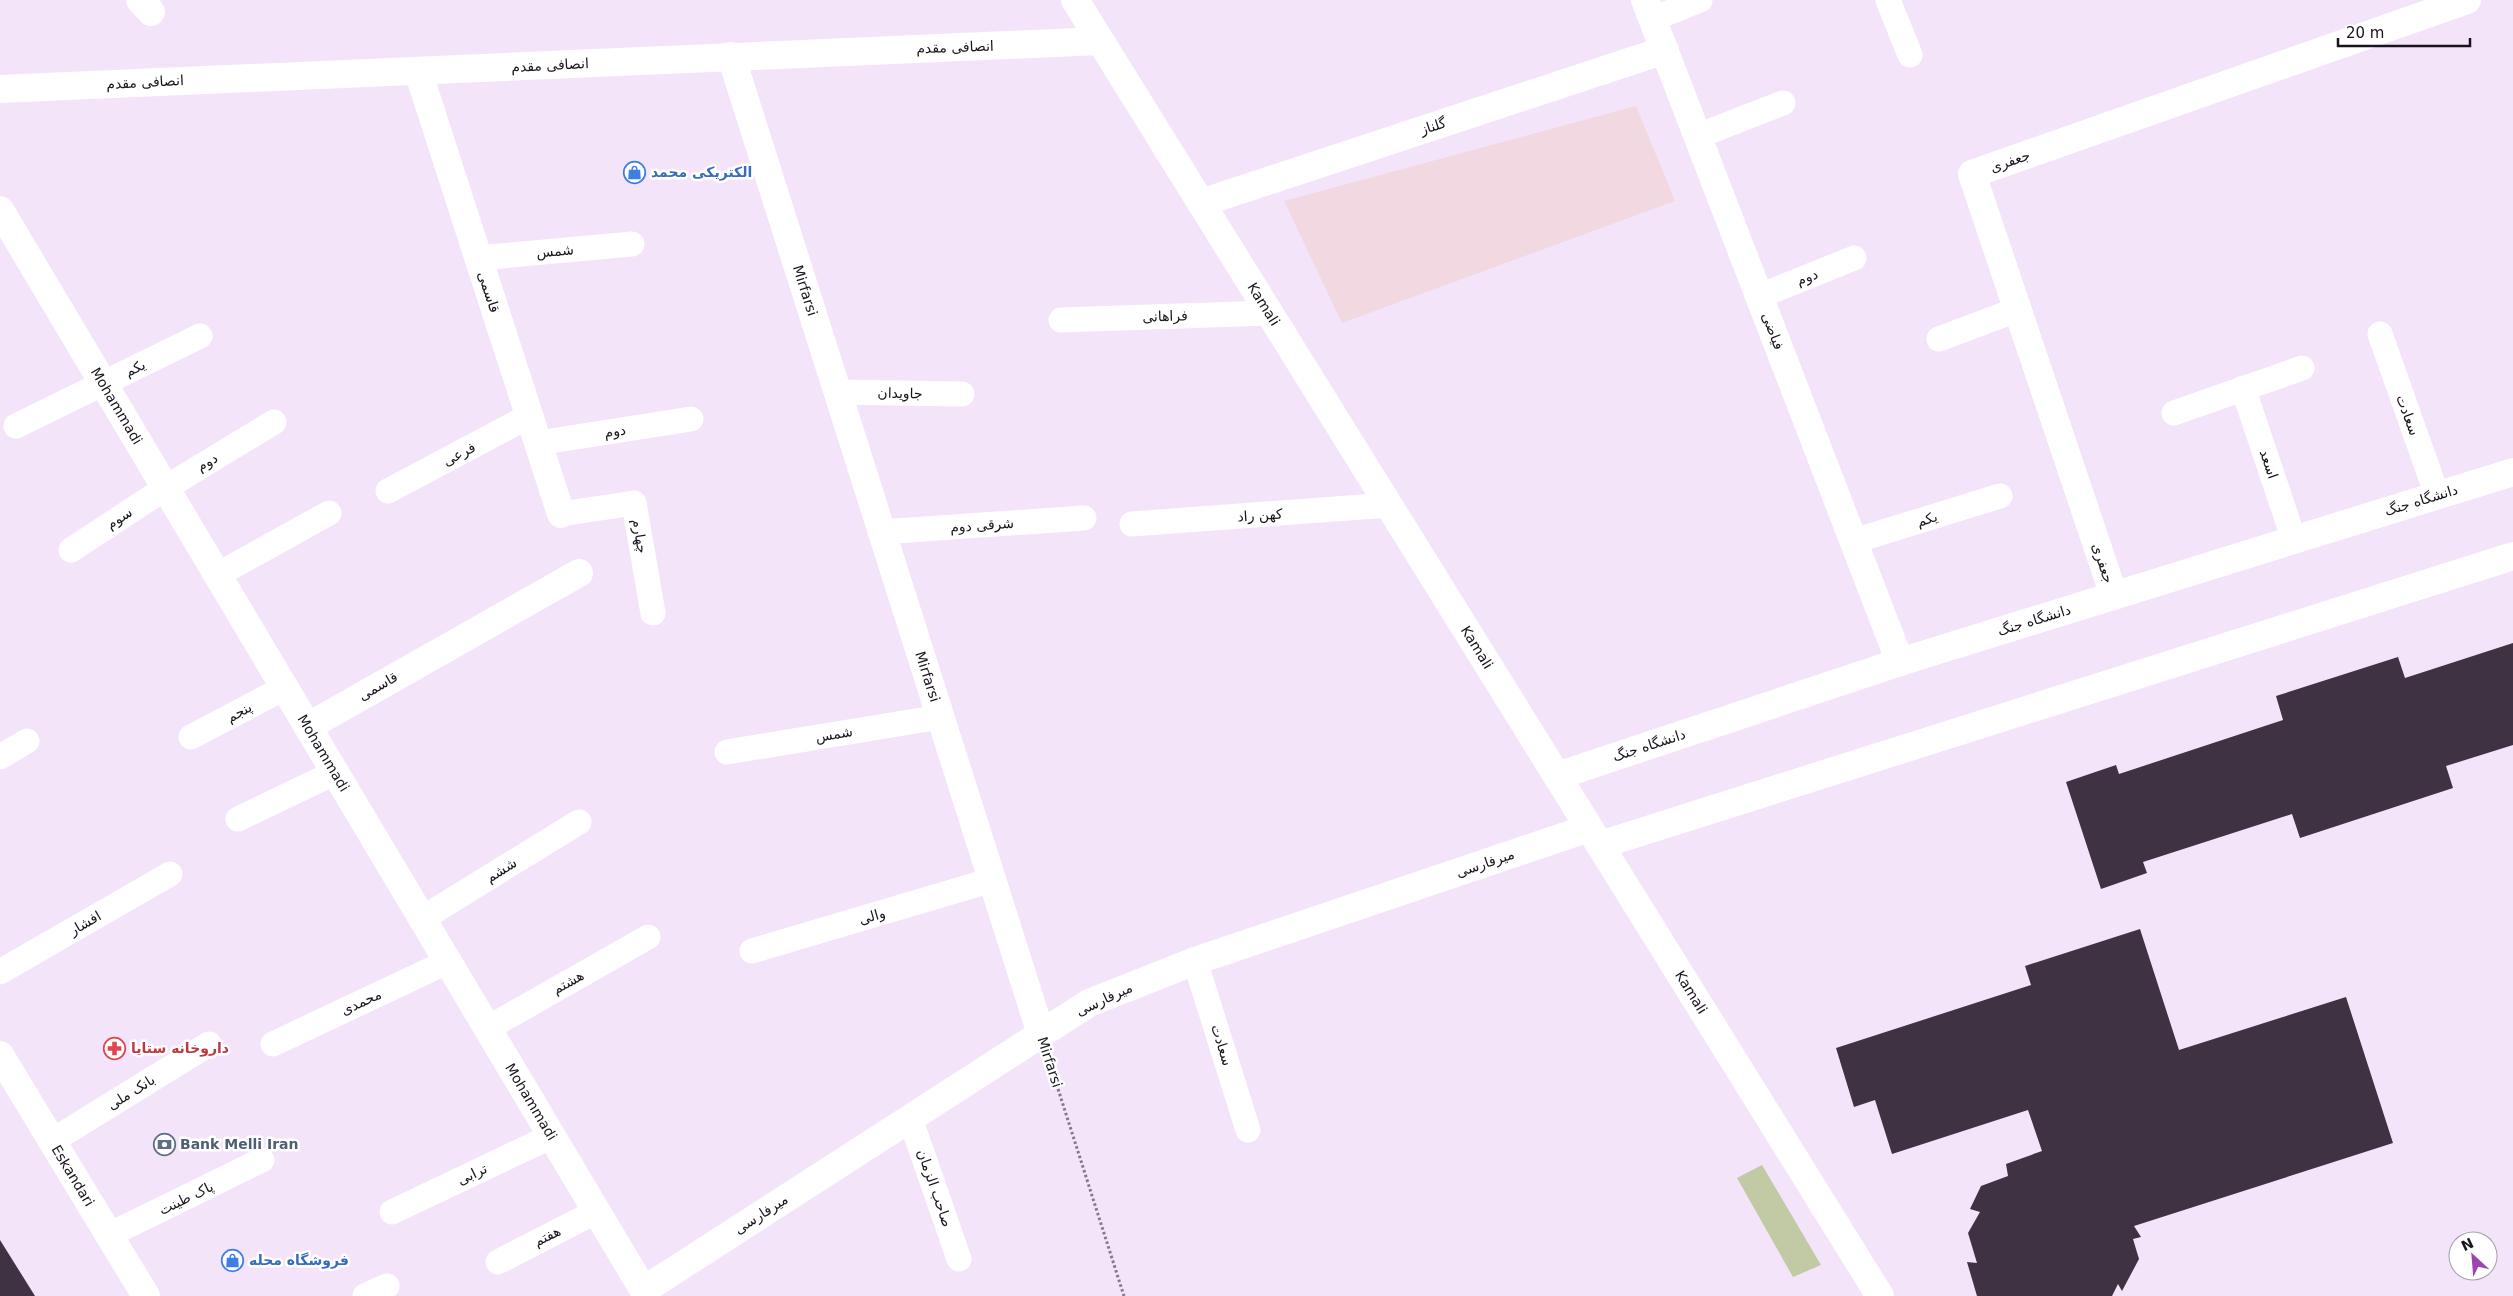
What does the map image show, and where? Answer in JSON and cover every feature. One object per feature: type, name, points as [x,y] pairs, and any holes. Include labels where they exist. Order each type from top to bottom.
[{"type":"street","name":"Kamali","points":[[1075,0],[1880,1296]]},
{"type":"street","name":"جعفری","points":[[2114,596],[1972,174],[2467,0]]},
{"type":"street","name":"فیاضی","points":[[1649,10],[1900,662]]},
{"type":"street","name":"انصافی مقدم","points":[[0,89],[1100,40]]},
{"type":"street","name":"گلناز","points":[[1201,202],[1665,50]]},
{"type":"street","name":"Mirfarsi","points":[[731,56],[1041,1034]]},
{"type":"street","name":"قاسمی","points":[[418,71],[560,514]]},
{"type":"street","name":"Mohammadi","points":[[0,210],[167,487],[645,1293]]},
{"type":"street","name":"دانشگاه جنگ","points":[[1557,776],[1900,662],[2513,472]]},
{"type":"street","points":[[1595,836],[2513,556]]},
{"type":"street","name":"قاسمی","points":[[308,726],[579,573]]},
{"type":"street","name":"میرفارسی","points":[[645,1293],[910,1118],[1089,1003],[1195,961],[1595,836]]},
{"type":"street","name":"Eskandari","points":[[0,1055],[146,1296]]},
{"type":"lane","points":[[1649,10],[1700,0]]},
{"type":"lane","points":[[1888,0],[1910,55]]},
{"type":"lane","points":[[1698,136],[1783,103]]},
{"type":"lane","name":"شمس","points":[[478,258],[632,244]]},
{"type":"lane","name":"دوم","points":[[1760,296],[1854,258]]},
{"type":"lane","points":[[1939,339],[2019,309]]},
{"type":"lane","name":"فراهانی","points":[[1061,320],[1270,313]]},
{"type":"lane","name":"سعادت","points":[[2380,334],[2437,495]]},
{"type":"lane","name":"یکم","points":[[16,426],[200,336]]},
{"type":"lane","points":[[2174,413],[2302,368]]},
{"type":"lane","name":"اسعد","points":[[2243,388],[2294,540]]},
{"type":"lane","name":"جاویدان","points":[[837,392],[962,394]]},
{"type":"lane","name":"فرعی","points":[[388,491],[529,416]]},
{"type":"lane","name":"دوم","points":[[538,443],[691,419]]},
{"type":"lane","name":"دوم","points":[[167,487],[274,422]]},
{"type":"lane","name":"سوم","points":[[71,550],[167,487]]},
{"type":"lane","name":"یکم","points":[[1854,542],[2000,496]]},
{"type":"lane","name":"چهارم","points":[[560,514],[634,503],[653,612]]},
{"type":"lane","name":"کهن راد","points":[[1132,524],[1388,505]]},
{"type":"lane","points":[[218,574],[329,513]]},
{"type":"lane","name":"شرقی دوم","points":[[881,532],[1084,518]]},
{"type":"lane","name":"پنجم","points":[[191,737],[286,687]]},
{"type":"lane","name":"شمس","points":[[727,752],[940,717]]},
{"type":"lane","points":[[0,757],[26,741]]},
{"type":"lane","points":[[238,819],[336,772]]},
{"type":"lane","name":"ششم","points":[[423,918],[579,822]]},
{"type":"lane","name":"افشار","points":[[0,972],[170,874]]},
{"type":"lane","name":"والی","points":[[752,951],[992,880]]},
{"type":"lane","name":"هشتم","points":[[488,1028],[648,937]]},
{"type":"lane","name":"محمدی","points":[[272,1044],[448,961]]},
{"type":"lane","name":"سعادت","points":[[1195,961],[1248,1130]]},
{"type":"lane","name":"بانک ملی","points":[[52,1141],[209,1044]]},
{"type":"lane","name":"صاحب الزمان","points":[[910,1118],[959,1259]]},
{"type":"lane","name":"ترابی","points":[[392,1212],[552,1136]]},
{"type":"lane","name":"پاک طینت","points":[[109,1235],[262,1160]]},
{"type":"lane","name":"هفتم","points":[[498,1262],[597,1211]]},
{"type":"path","name":"Mirfarsi","points":[[1041,1034],[1124,1296]]},
{"type":"shaded area","points":[[1636,106],[1675,201],[1342,323],[1284,201]]},
{"type":"green space","points":[[1762,1165],[1821,1265],[1793,1277],[1737,1178]]},
{"type":"building","points":[[2513,643],[2513,745],[2446,766],[2453,788],[2300,838],[2292,814],[2143,862],[2147,873],[2101,889],[2066,782],[2116,765],[2119,774],[2283,720],[2276,696],[2398,657],[2405,678]]},
{"type":"building","points":[[2140,929],[2179,1050],[2346,997],[2393,1143],[2134,1226],[2141,1237],[2133,1239],[2139,1259],[2122,1291],[2118,1284],[2112,1296],[1977,1296],[1967,1262],[1977,1263],[1968,1233],[1980,1212],[1970,1209],[1981,1186],[2008,1176],[2006,1164],[2042,1151],[2028,1110],[1892,1154],[1875,1100],[1854,1107],[1836,1048],[2031,985],[2025,966]]},
{"type":"building","points":[[0,1240],[35,1296],[0,1296]]},
{"type":"place","name":"الکتریکی محمد","points":[[635,172]]},
{"type":"place","name":"داروخانه ستایا","points":[[115,1048]]},
{"type":"place","name":"Bank Melli Iran","points":[[164,1144]]},
{"type":"place","name":"فروشگاه محله","points":[[233,1260]]}]
